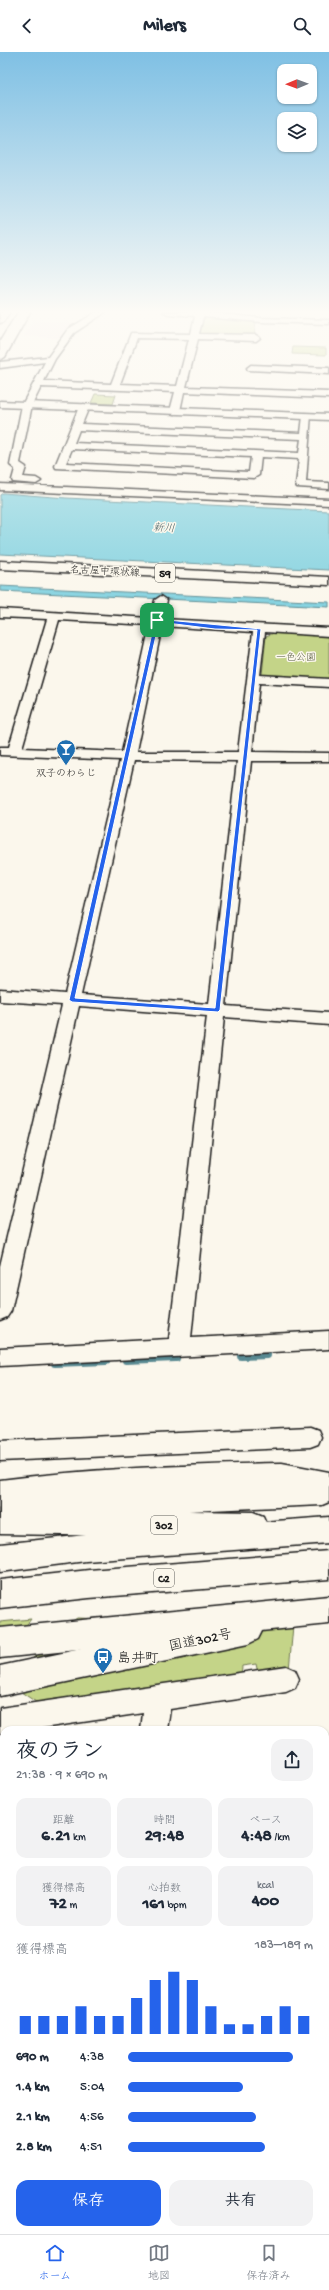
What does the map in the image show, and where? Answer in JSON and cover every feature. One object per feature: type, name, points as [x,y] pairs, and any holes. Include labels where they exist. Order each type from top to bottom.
[{"type":"main road","points":[[250,414],[329,417]]},
{"type":"main road","name":"名古屋中環状線","points":[[0,565],[329,581]]},
{"type":"main road","points":[[0,1493],[54,1486],[188,1477],[282,1475],[329,1484]]},
{"type":"main road","points":[[0,1510],[55,1504],[329,1492]]},
{"type":"main road","name":"302","points":[[0,1521],[155,1525],[329,1522]]},
{"type":"main road","points":[[0,1558],[94,1548],[329,1530]]},
{"type":"main road","name":"C2","points":[[0,1594],[105,1583],[329,1565]]},
{"type":"main road","points":[[0,1643],[329,1611]]},
{"type":"main road","name":"国道302号","points":[[2,1683],[329,1611]]},
{"type":"street","points":[[25,414],[15,465],[21,467],[17,480],[55,479],[81,414]]},
{"type":"street","points":[[308,416],[301,485],[329,486]]},
{"type":"street","points":[[76,427],[306,436]]},
{"type":"street","points":[[68,446],[304,456]]},
{"type":"street","points":[[189,472],[192,451]]},
{"type":"street","points":[[60,466],[254,475],[256,454]]},
{"type":"street","points":[[0,487],[329,502]]},
{"type":"street","points":[[0,1311],[128,756],[161,600]]},
{"type":"street","points":[[0,613],[157,620],[215,627],[329,632]]},
{"type":"street","points":[[54,616],[7,752],[128,756],[329,758]]},
{"type":"street","points":[[179,1348],[218,1010],[245,756],[255,679],[259,629]]},
{"type":"street","points":[[255,679],[329,683]]},
{"type":"street","points":[[0,995],[329,1019]]},
{"type":"street","points":[[0,1357],[329,1340]]},
{"type":"street","points":[[0,1451],[310,1437]]},
{"type":"street","points":[[0,1721],[286,1679]]},
{"type":"street","points":[[154,1726],[158,1698]]},
{"type":"green space","name":"一色公園","points":[[274,633],[329,635],[329,681],[265,677],[262,675],[266,636]]},
{"type":"green space","points":[[77,1618],[293,1626],[289,1670],[258,1673],[256,1664],[242,1666],[241,1678],[36,1702],[21,1692],[20,1672],[60,1629]]},
{"type":"green space","points":[[31,1619],[0,1660],[0,1622]]},
{"type":"water","name":"新川","points":[[3,493],[66,498],[329,511],[329,570],[0,554],[0,495]]},
{"type":"water","points":[[0,586],[329,602],[329,607],[0,591]]},
{"type":"waterway","points":[[241,1356],[267,1355]]},
{"type":"waterway","points":[[126,1360],[176,1358]]},
{"type":"waterway","points":[[55,1363],[106,1361]]},
{"type":"place","name":"双子のわらじ","points":[[66,766]]},
{"type":"place","name":"島井町","points":[[103,1674]]},
{"type":"route","points":[[157,620],[215,627],[259,629],[255,679],[245,756],[218,1010],[72,1000],[128,756],[157,620]]}]
